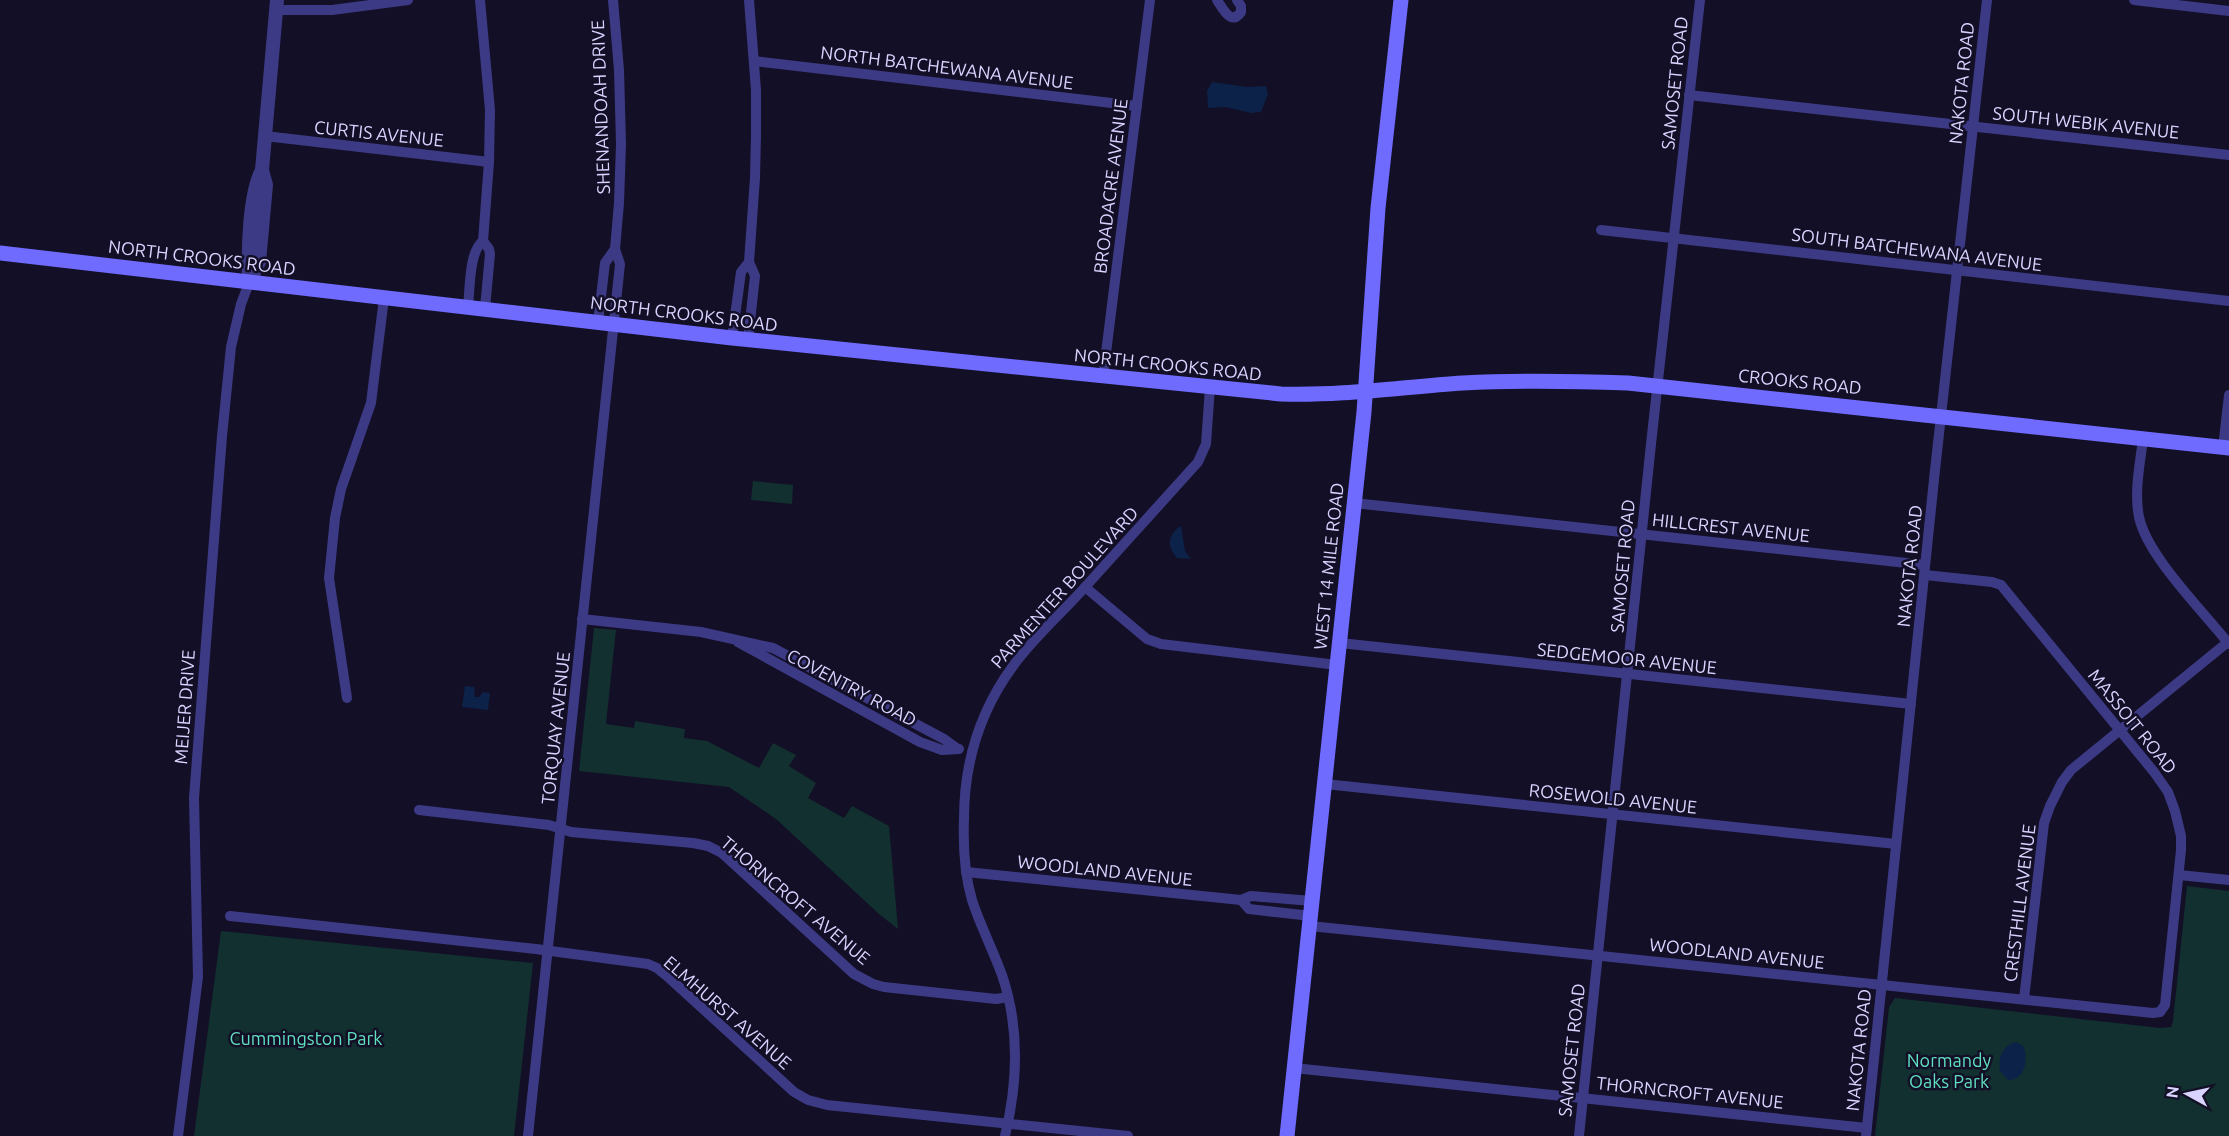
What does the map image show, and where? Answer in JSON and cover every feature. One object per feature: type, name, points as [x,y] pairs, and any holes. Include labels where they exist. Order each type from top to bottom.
[{"type":"main road","name":"WEST 14 MILE ROAD","points":[[1287,1136],[1366,391],[1378,208],[1401,0]]},
{"type":"main road","name":"NORTH CROOKS ROAD","points":[[0,253],[748,340],[1102,377],[1281,394],[1316,395],[1366,391]]},
{"type":"main road","name":"CROOKS ROAD","points":[[1366,391],[1466,383],[1568,381],[1657,386],[2226,448]]},
{"type":"street","points":[[249,283],[256,182],[262,170],[277,5],[332,10],[408,0]]},
{"type":"street","points":[[480,0],[489,85],[489,162],[483,240],[490,254],[485,308]]},
{"type":"street","name":"SHENANDOAH DRIVE","points":[[613,0],[619,70],[621,144],[615,249],[620,264],[614,324]]},
{"type":"street","points":[[748,340],[755,276],[749,262],[756,167],[754,62],[749,0]]},
{"type":"street","name":"BROADACRE AVENUE","points":[[1102,377],[1150,0]]},
{"type":"street","points":[[1216,0],[1227,16],[1233,18],[1241,12],[1241,6],[1237,0]]},
{"type":"street","name":"SAMOSET ROAD","points":[[1579,1136],[1657,386],[1700,0]]},
{"type":"street","name":"NAKOTA ROAD","points":[[1867,1132],[1941,416],[1987,0]]},
{"type":"street","points":[[2134,0],[2229,10]]},
{"type":"street","name":"NORTH BATCHEWANA AVENUE","points":[[754,62],[1137,106]]},
{"type":"street","name":"SOUTH WEBIK AVENUE","points":[[1689,95],[2229,155]]},
{"type":"street","name":"CURTIS AVENUE","points":[[265,136],[489,162]]},
{"type":"street","name":"SOUTH BATCHEWANA AVENUE","points":[[1601,230],[2229,302]]},
{"type":"street","points":[[468,307],[474,253],[483,240]]},
{"type":"street","name":"SHENANDOAH DRIVE","points":[[598,322],[605,263],[615,249]]},
{"type":"street","points":[[732,338],[741,272],[749,262]]},
{"type":"street","name":"MEIJER DRIVE","points":[[178,1136],[198,977],[194,798],[222,435],[234,332],[249,283]]},
{"type":"street","points":[[347,698],[329,578],[335,518],[341,489],[371,404],[384,298]]},
{"type":"street","name":"TORQUAY AVENUE","points":[[528,1136],[614,324]]},
{"type":"street","name":"PARMENTER BOULEVARD","points":[[1005,1136],[1016,1067],[1016,1051],[1008,997],[972,899],[966,872],[963,845],[964,798],[971,752],[984,715],[1013,665],[1198,462],[1206,444],[1210,387]]},
{"type":"street","points":[[2226,448],[2229,395]]},
{"type":"street","points":[[2143,439],[2137,501],[2144,533],[2154,552],[2229,642]]},
{"type":"street","name":"HILLCREST AVENUE","points":[[1354,504],[1642,534],[1925,570]]},
{"type":"street","name":"MASSOIT ROAD","points":[[1925,570],[2001,585],[2154,772],[2172,802],[2181,837],[2179,875],[2165,1005],[2160,1012]]},
{"type":"street","points":[[1085,587],[1147,639],[1161,645],[1337,665]]},
{"type":"street","name":"COVENTRY ROAD","points":[[582,619],[701,632],[773,648],[944,739],[958,749],[971,752]]},
{"type":"street","name":"CRESTHILL AVENUE","points":[[2024,999],[2044,823],[2062,782],[2071,770],[2229,642]]},
{"type":"street","name":"SEDGEMOOR AVENUE","points":[[1340,643],[1911,704]]},
{"type":"street","name":"ROSEWOLD AVENUE","points":[[1325,784],[1896,844]]},
{"type":"street","name":"THORNCROFT AVENUE","points":[[419,810],[549,825],[571,832],[693,843],[715,849],[854,974],[873,984],[996,999],[1008,997]]},
{"type":"street","name":"WOODLAND AVENUE","points":[[966,872],[1241,900],[1251,896],[1311,915],[1598,955],[2152,1013],[2160,1012]]},
{"type":"street","points":[[2179,875],[2229,880]]},
{"type":"street","name":"ELMHURST AVENUE","points":[[230,916],[637,961],[657,968],[794,1092],[808,1100],[827,1105],[1128,1136]]},
{"type":"street","name":"THORNCROFT AVENUE","points":[[1294,1068],[1583,1098],[1867,1132]]},
{"type":"green space","points":[[753,481],[793,485],[792,504],[751,500]]},
{"type":"green space","points":[[594,628],[616,630],[606,724],[634,728],[635,721],[685,729],[684,738],[707,741],[759,768],[773,743],[796,755],[789,766],[816,783],[808,798],[844,818],[852,806],[889,826],[898,929],[776,819],[729,787],[579,771]]},
{"type":"green space","name":"Normandy Oaks Park","points":[[2187,886],[2229,891],[2229,1136],[1875,1136],[1889,1007],[1895,998],[2160,1028],[2171,1027]]},
{"type":"green space","name":"Cummingston Park","points":[[221,931],[533,963],[514,1136],[194,1136]]},
{"type":"water","points":[[1212,82],[1247,87],[1266,86],[1268,94],[1261,112],[1252,113],[1225,107],[1208,108],[1207,91]]},
{"type":"water","points":[[1181,526],[1185,551],[1191,559],[1177,558],[1171,549],[1171,537]]},
{"type":"water","points":[[465,686],[474,687],[475,697],[479,697],[483,692],[490,693],[488,710],[462,707]]},
{"type":"water","points":[[2016,1042],[2023,1046],[2025,1051],[2024,1068],[2018,1077],[2008,1080],[2000,1071],[2000,1058],[2007,1047]]}]
